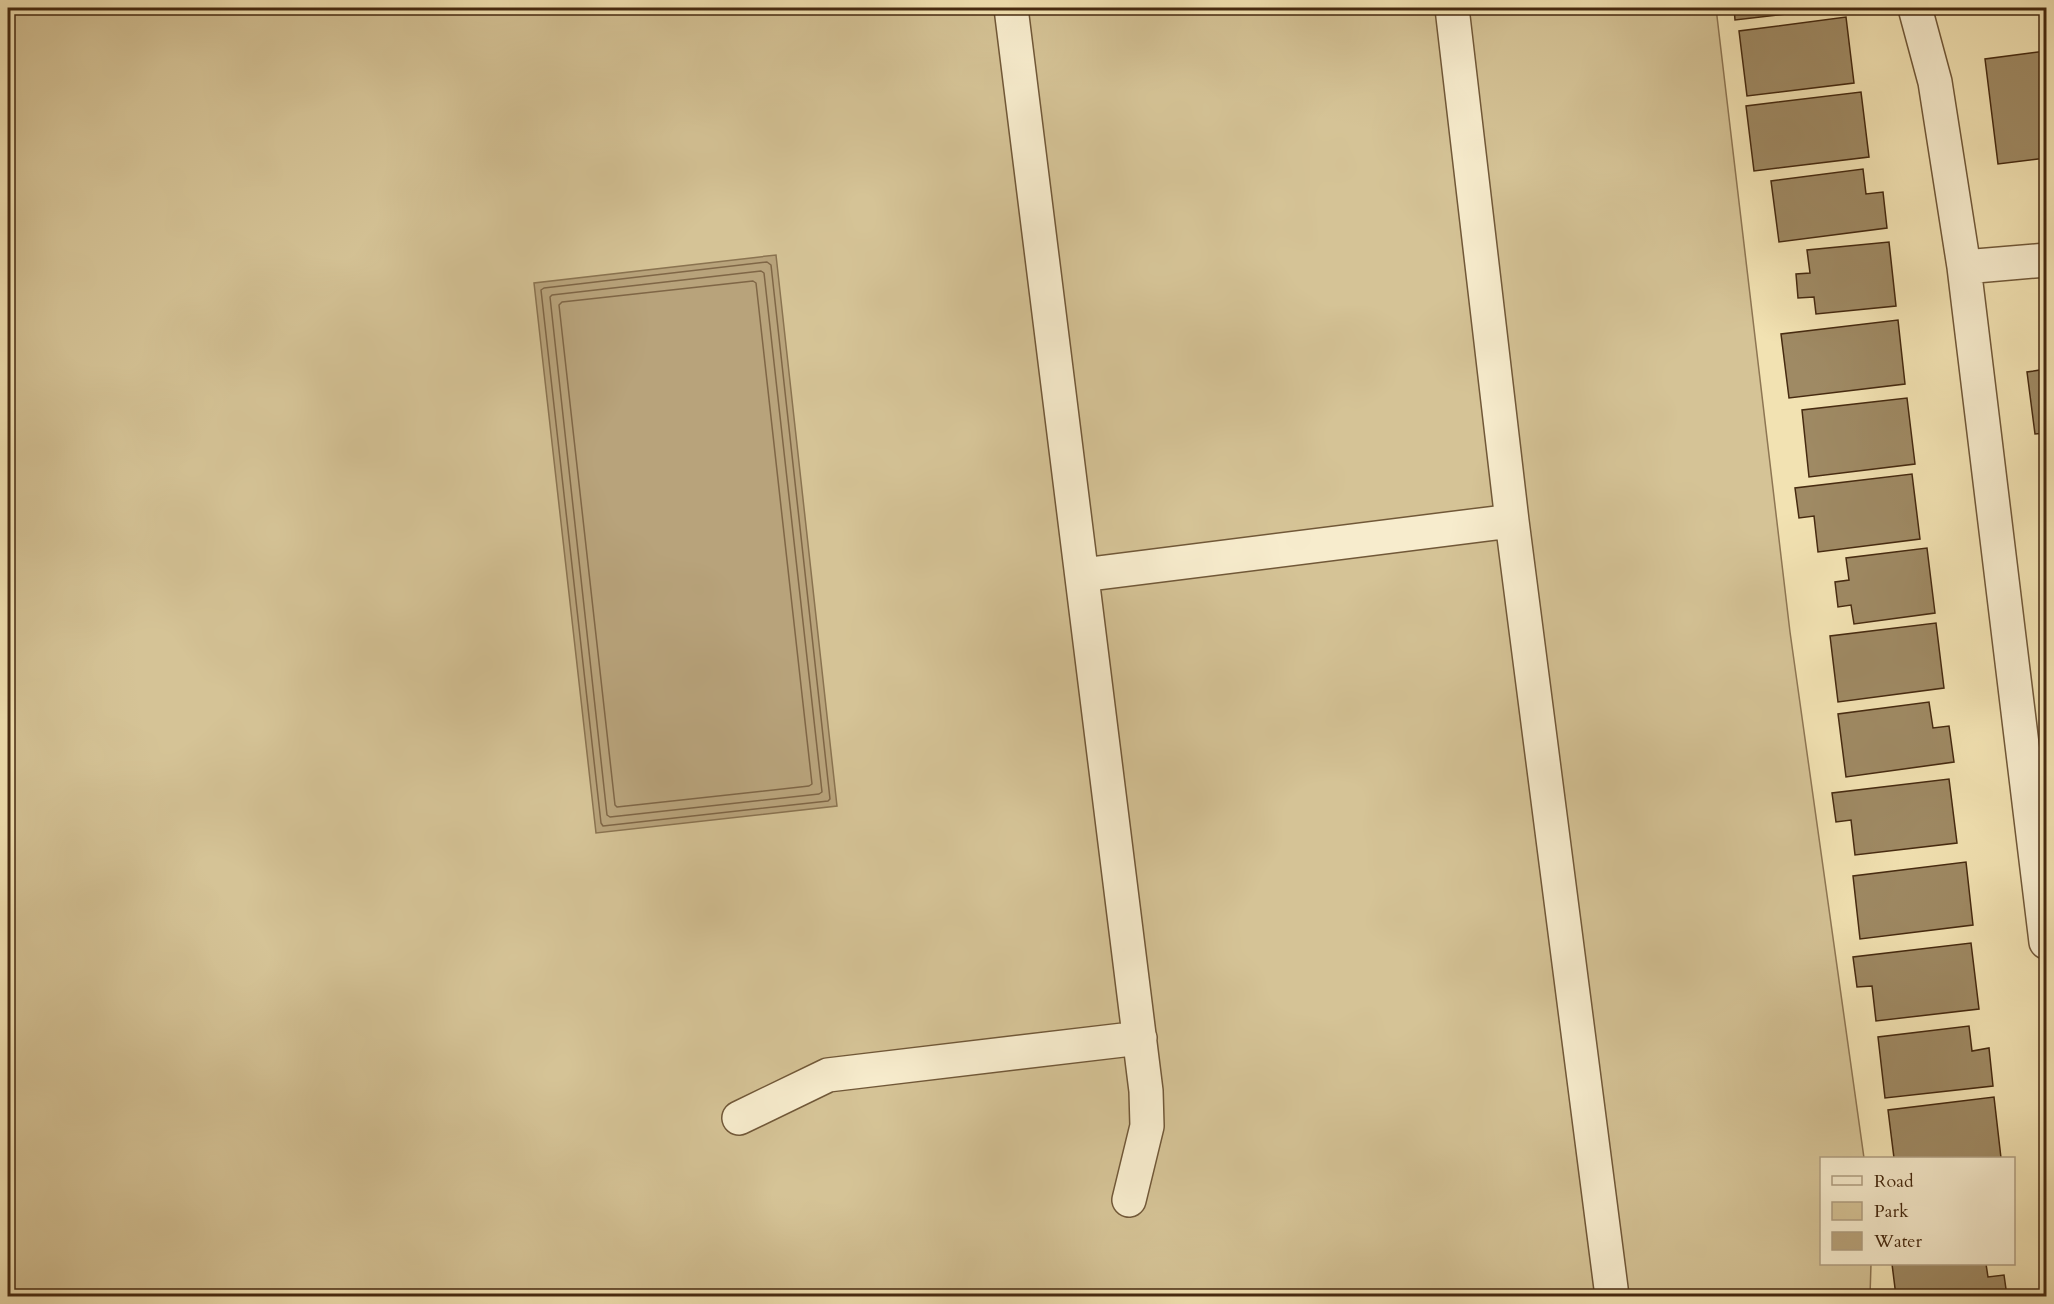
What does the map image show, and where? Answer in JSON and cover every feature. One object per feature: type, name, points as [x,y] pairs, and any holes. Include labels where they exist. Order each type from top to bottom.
[{"type":"street","points":[[1011,8],[1146,1092],[1148,1126],[1129,1200]]},
{"type":"street","points":[[1452,8],[1512,521],[1612,1296]]},
{"type":"street","points":[[1915,8],[1935,82],[1964,267],[2046,942]]},
{"type":"street","points":[[1964,267],[2046,260]]},
{"type":"street","points":[[1082,575],[1512,521]]},
{"type":"street","points":[[739,1118],[828,1075],[1140,1038]]},
{"type":"green space","points":[[8,8],[1716,8],[1790,632],[1864,1157],[1820,1157],[1820,1265],[1871,1265],[1870,1296],[8,1296]]},
{"type":"water","points":[[776,255],[837,806],[596,833],[534,283]]},
{"type":"building","points":[[1734,8],[1838,8],[1735,20]]},
{"type":"building","points":[[1981,8],[2016,8],[1982,12]]},
{"type":"building","points":[[1846,17],[1854,83],[1747,96],[1739,31]]},
{"type":"building","points":[[2046,51],[2046,158],[1998,164],[1985,59]]},
{"type":"building","points":[[1861,92],[1869,157],[1754,171],[1746,106]]},
{"type":"building","points":[[1863,169],[1866,194],[1883,192],[1887,228],[1779,242],[1771,181]]},
{"type":"building","points":[[1889,242],[1896,306],[1816,314],[1814,297],[1798,298],[1796,274],[1810,273],[1807,250]]},
{"type":"building","points":[[1898,320],[1905,384],[1789,398],[1781,334]]},
{"type":"building","points":[[2046,369],[2046,433],[2035,434],[2027,372]]},
{"type":"building","points":[[1907,398],[1915,464],[1809,477],[1802,410]]},
{"type":"building","points":[[1912,474],[1920,539],[1818,552],[1814,516],[1799,518],[1795,488]]},
{"type":"building","points":[[1927,548],[1935,613],[1854,624],[1851,605],[1838,607],[1835,582],[1849,580],[1846,558]]},
{"type":"building","points":[[1936,623],[1944,688],[1838,702],[1830,636]]},
{"type":"building","points":[[1929,702],[1933,728],[1949,726],[1954,762],[1846,777],[1838,714]]},
{"type":"building","points":[[1949,779],[1957,843],[1855,855],[1851,820],[1836,822],[1832,793]]},
{"type":"building","points":[[1966,862],[1973,925],[1860,939],[1853,876]]},
{"type":"building","points":[[1971,943],[1979,1009],[1876,1021],[1872,986],[1857,987],[1853,957]]},
{"type":"building","points":[[1969,1026],[1972,1051],[1989,1048],[1993,1086],[1885,1098],[1878,1037]]},
{"type":"building","points":[[1994,1097],[2001,1157],[1894,1157],[1888,1110]]},
{"type":"building","points":[[1892,1265],[1986,1265],[1988,1277],[2004,1275],[2007,1296],[1896,1296]]}]
